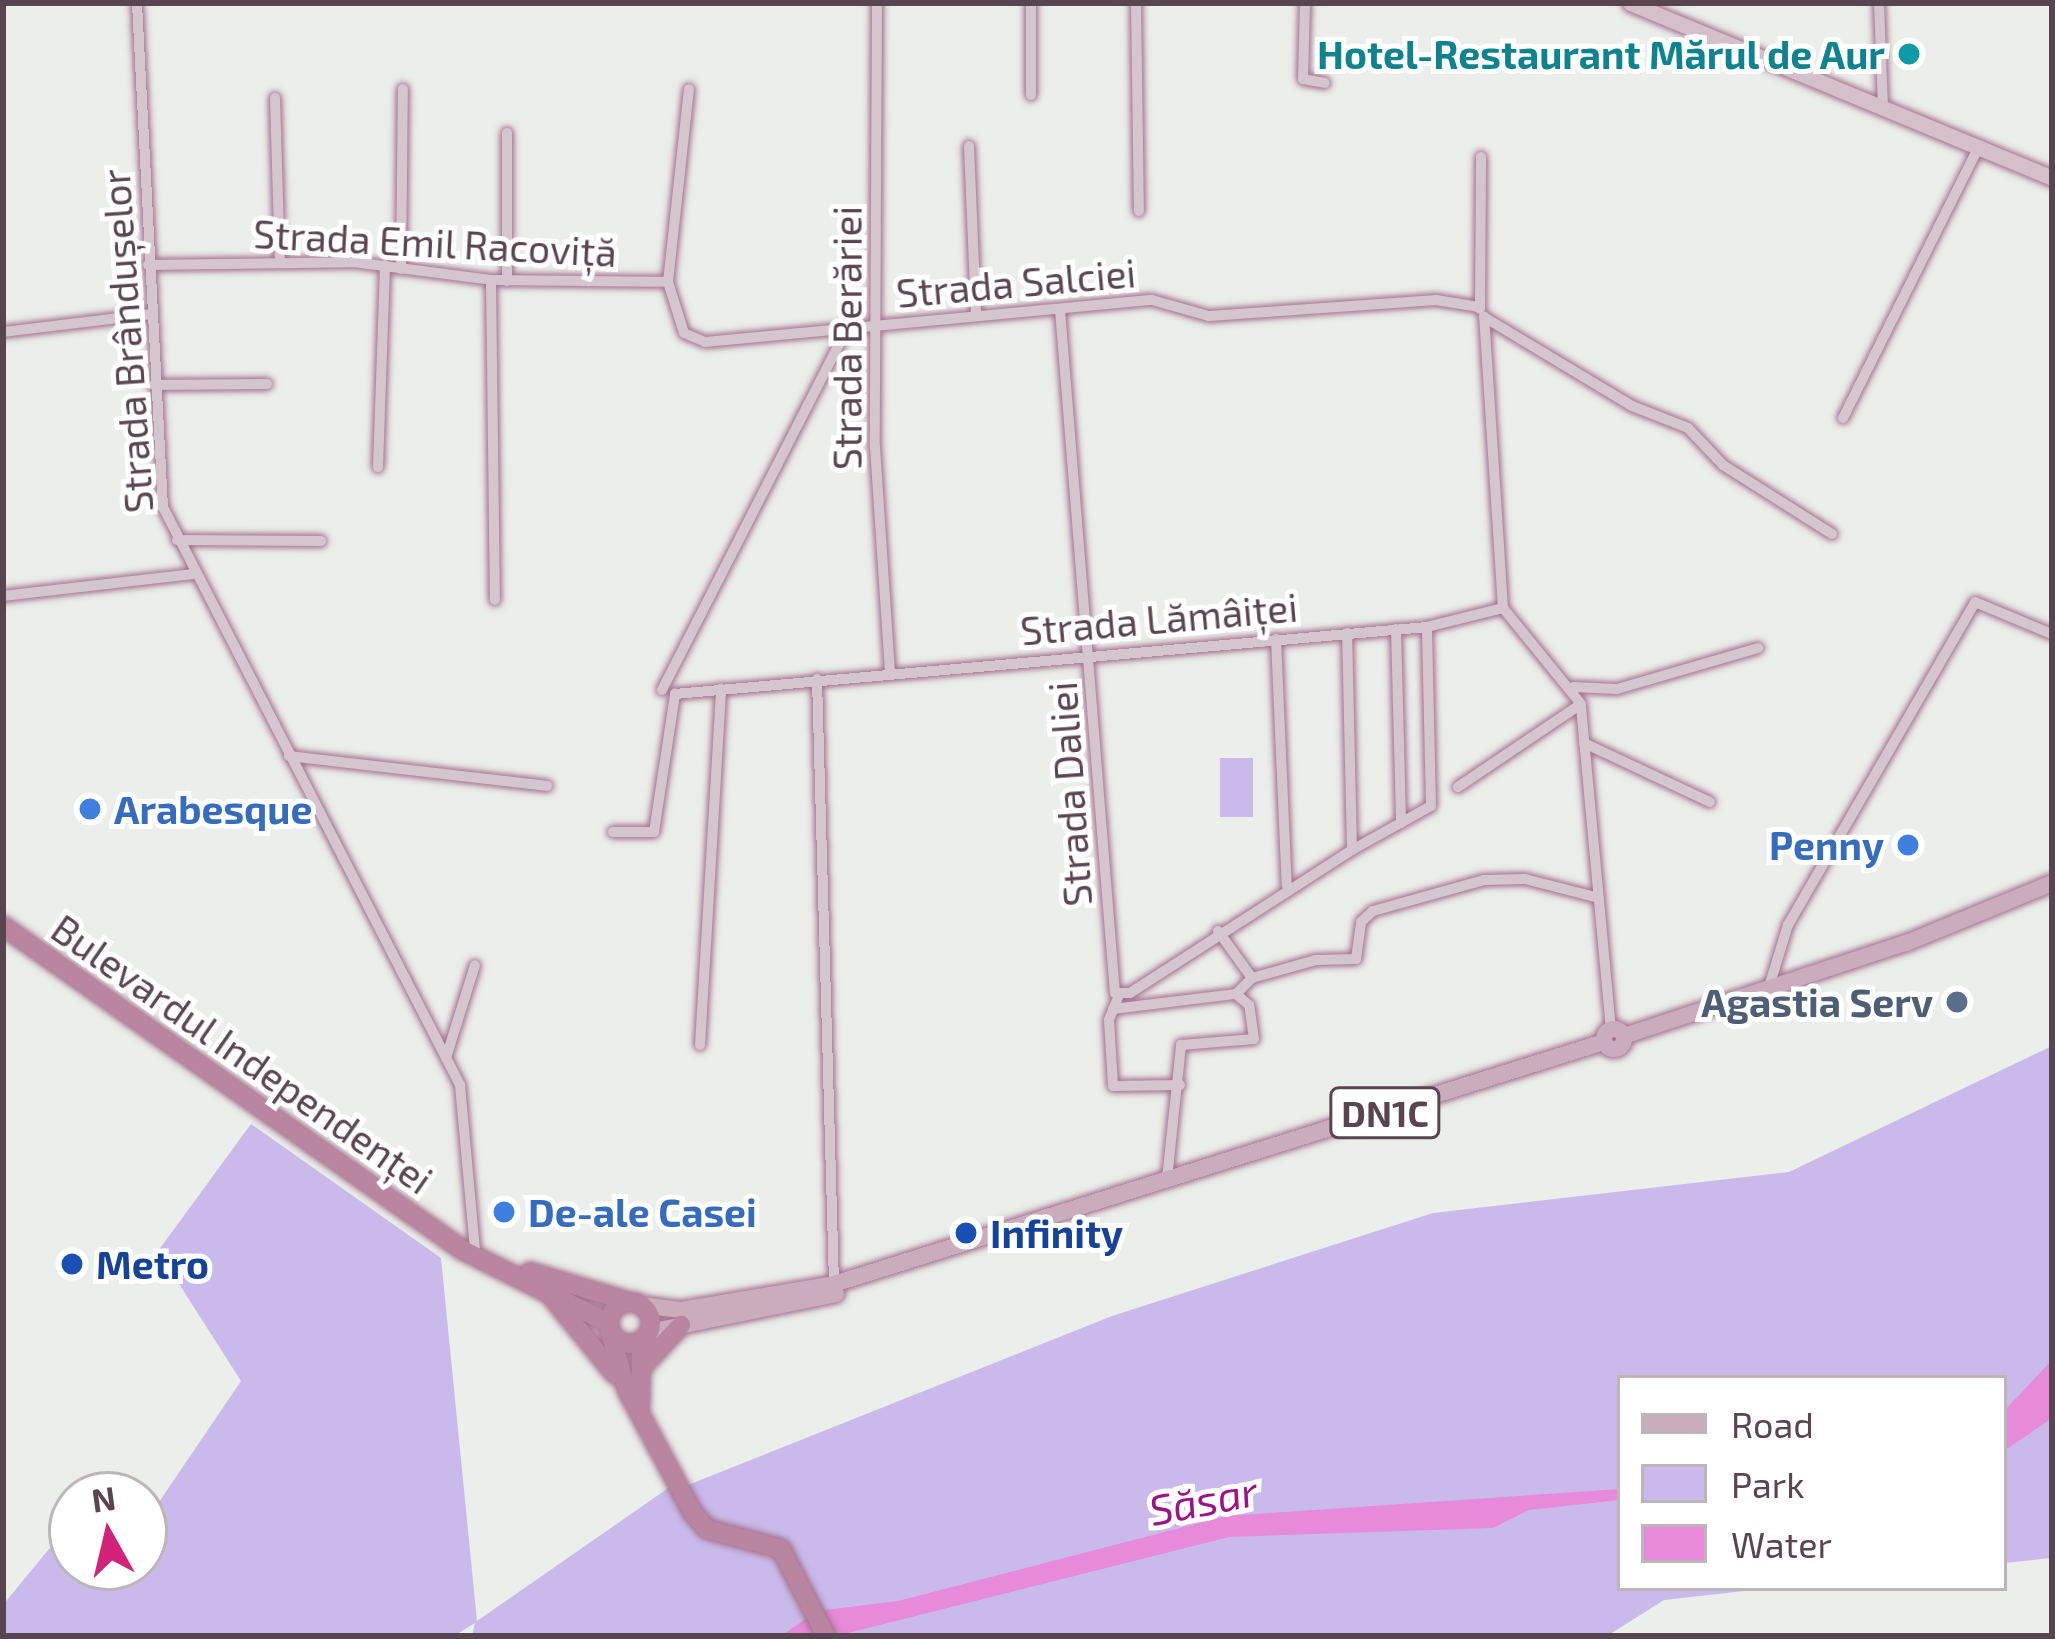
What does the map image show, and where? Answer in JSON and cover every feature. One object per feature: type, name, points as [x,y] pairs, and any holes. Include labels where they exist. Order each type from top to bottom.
[{"type":"highway","name":"Bulevardul Independenței","points":[[3,926],[442,1236],[609,1328]]},
{"type":"highway","name":"Bulevardul Independenței","points":[[442,1236],[635,1303]]},
{"type":"highway","points":[[545,1290],[631,1384]]},
{"type":"highway","points":[[631,1384],[645,1337],[635,1303],[609,1328],[644,1421],[707,1529],[781,1549],[826,1636]]},
{"type":"highway","points":[[631,1384],[658,1343],[681,1325]]},
{"type":"highway","name":"DN1C","points":[[609,1328],[621,1343],[645,1337]]},
{"type":"main road","name":"Bulevardul Independenței","points":[[645,1337],[681,1325],[835,1294],[1906,943],[2052,883]]},
{"type":"main road","name":"Bulevardul Independenței","points":[[635,1303],[681,1310],[834,1284],[995,1238]]},
{"type":"street","name":"Strada Brândușelor","points":[[137,3],[163,507],[193,574],[446,1058],[467,1112],[475,1250]]},
{"type":"street","name":"Strada Berăriei","points":[[877,3],[875,446],[890,673]]},
{"type":"street","points":[[1030,95],[1031,3]]},
{"type":"street","points":[[1136,3],[1139,211]]},
{"type":"street","points":[[1305,3],[1304,79],[1325,83]]},
{"type":"street","points":[[1879,3],[1883,108]]},
{"type":"street","points":[[1634,4],[2052,178]]},
{"type":"street","points":[[401,268],[403,89]]},
{"type":"street","name":"Strada Emil Racoviță","points":[[148,265],[385,265],[507,281],[668,282],[689,89]]},
{"type":"street","points":[[275,98],[280,262]]},
{"type":"street","points":[[507,133],[507,281]]},
{"type":"street","points":[[969,146],[976,316]]},
{"type":"street","points":[[1843,418],[1979,147]]},
{"type":"street","points":[[1481,157],[1482,312],[1503,608],[1573,687],[1581,704],[1613,1036]]},
{"type":"street","points":[[378,467],[385,265]]},
{"type":"street","points":[[491,280],[495,600]]},
{"type":"street","name":"Strada Salciei","points":[[668,282],[680,325],[693,340],[1152,300],[1209,316],[1436,301],[1482,312]]},
{"type":"street","name":"Strada Daliei","points":[[1060,310],[1117,991]]},
{"type":"street","points":[[1482,312],[1632,406],[1688,428],[1723,465],[1832,534]]},
{"type":"street","points":[[3,332],[151,314]]},
{"type":"street","points":[[613,832],[654,832],[669,692],[847,328]]},
{"type":"street","points":[[154,385],[267,384]]},
{"type":"street","points":[[177,540],[321,541]]},
{"type":"street","points":[[3,596],[193,574]]},
{"type":"street","points":[[1768,987],[1788,926],[1975,602],[2052,634]]},
{"type":"street","name":"Strada Lămâiței","points":[[669,692],[1427,627],[1503,608]]},
{"type":"street","points":[[1180,1085],[1112,1086],[1117,991],[1287,886],[1431,806],[1427,627]]},
{"type":"street","points":[[1396,629],[1401,823]]},
{"type":"street","points":[[1347,633],[1352,850]]},
{"type":"street","points":[[1276,639],[1287,886]]},
{"type":"street","points":[[1573,687],[1617,689],[1758,648]]},
{"type":"street","points":[[817,679],[834,1284]]},
{"type":"street","points":[[700,1045],[721,688]]},
{"type":"street","points":[[1458,787],[1581,704]]},
{"type":"street","points":[[1584,743],[1710,802]]},
{"type":"street","points":[[289,756],[547,786]]},
{"type":"street","points":[[1113,1009],[1236,994],[1252,978],[1316,960],[1356,959],[1361,922],[1372,911],[1484,880],[1525,879],[1599,898]]},
{"type":"street","points":[[1218,931],[1252,978]]},
{"type":"street","points":[[446,1058],[475,965]]},
{"type":"street","points":[[1167,1183],[1181,1045],[1253,1039],[1250,1005],[1236,994]]},
{"type":"green space","points":[[1220,758],[1253,758],[1253,817],[1220,817]]},
{"type":"green space","points":[[2052,1046],[2052,1558],[2007,1563],[2007,1375],[1617,1375],[1617,1591],[1744,1591],[1664,1600],[1607,1636],[472,1636],[475,1623],[454,1636],[3,1636],[3,1605],[48,1550],[48,1591],[168,1591],[168,1489],[241,1381],[158,1251],[251,1124],[441,1258],[477,1621],[677,1482],[688,1485],[1112,1316],[1433,1213],[1789,1172]]},
{"type":"water","points":[[2052,1360],[2052,1418],[2007,1449],[2007,1408]]},
{"type":"water","points":[[1617,1489],[1617,1500],[1529,1510],[1493,1528],[1229,1537],[836,1636],[781,1636],[817,1611],[898,1601],[1226,1516]]},
{"type":"place","name":"Hotel-Restaurant Mărul de Aur","points":[[1909,54]]},
{"type":"place","name":"Arabesque","points":[[90,809]]},
{"type":"place","name":"Penny","points":[[1908,845]]},
{"type":"place","name":"Agastia Serv","points":[[1957,1002]]},
{"type":"place","name":"De-ale Casei","points":[[504,1212]]},
{"type":"place","name":"Infinity","points":[[966,1233]]},
{"type":"place","name":"Metro","points":[[72,1264]]},
{"type":"water label","name":"Săsar","points":[[1203,1499]]}]
